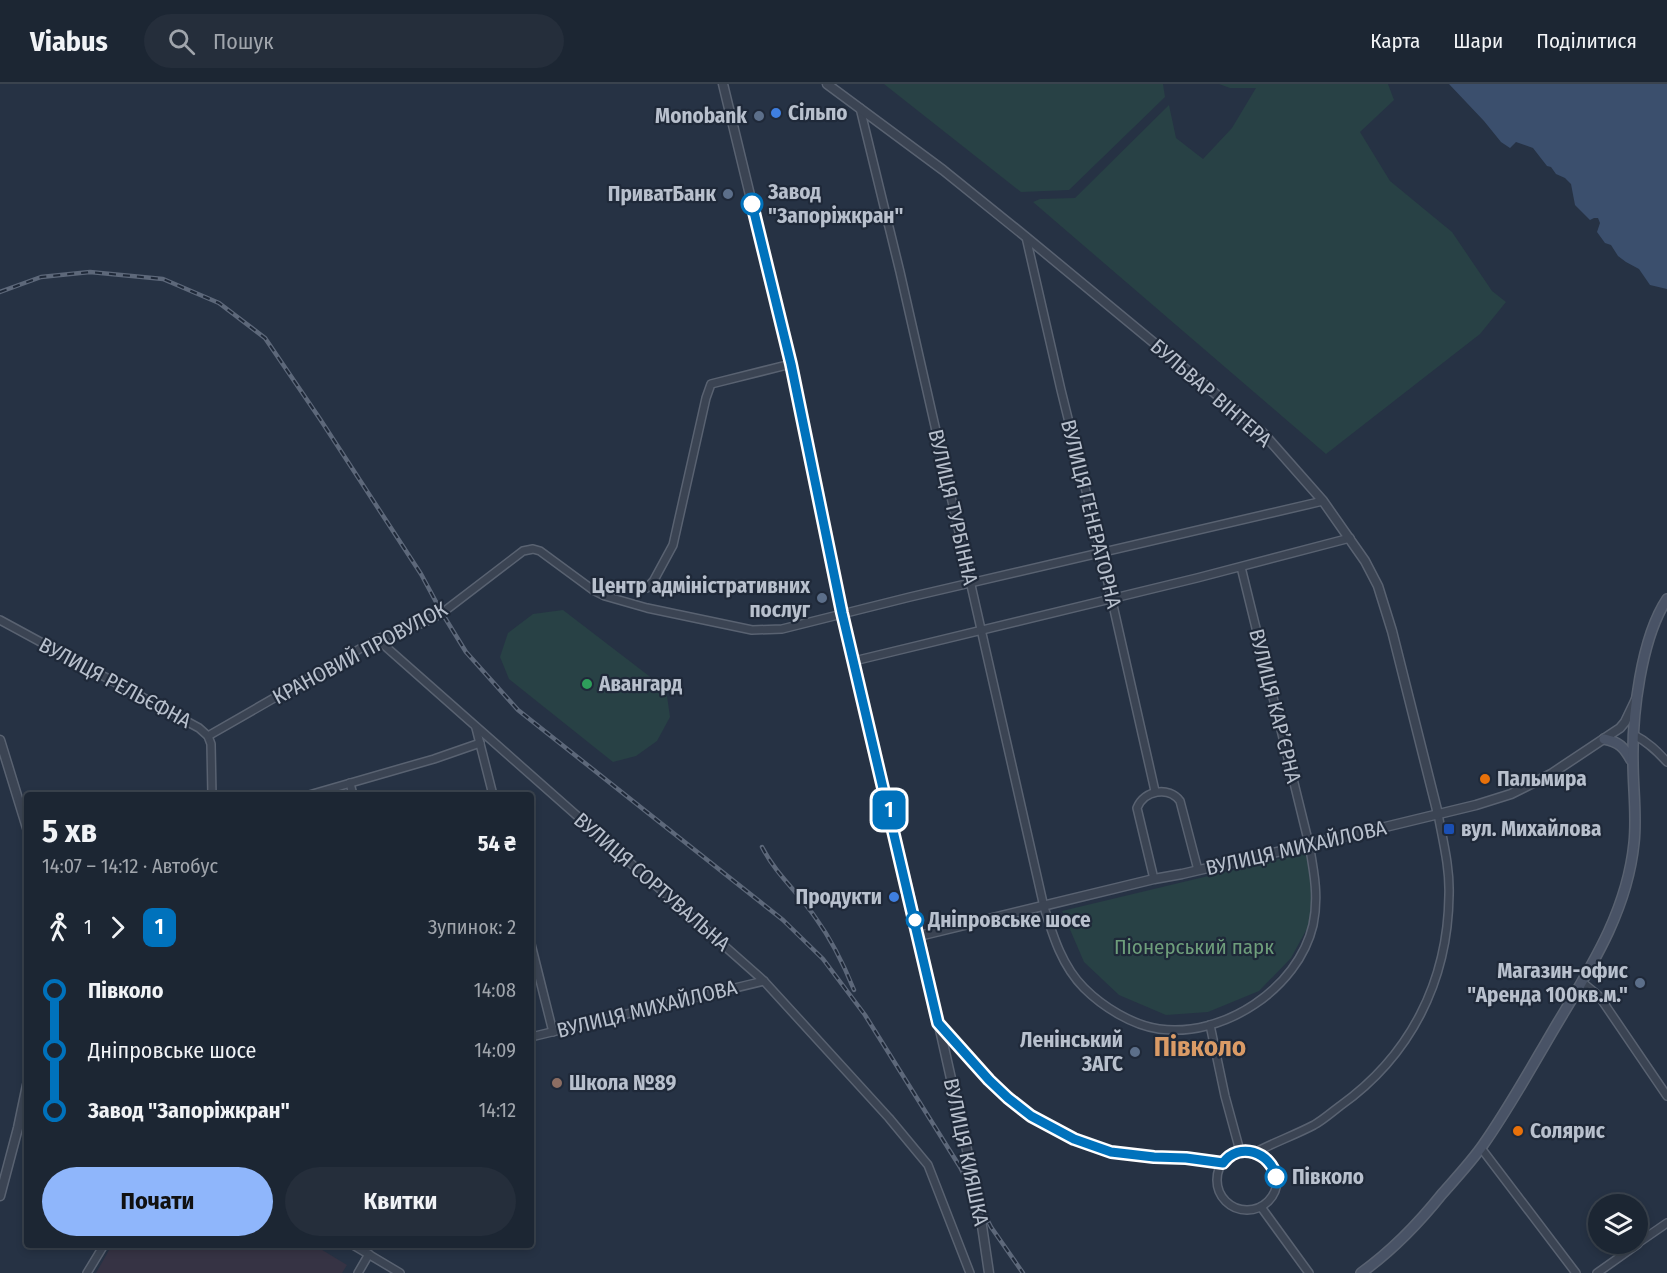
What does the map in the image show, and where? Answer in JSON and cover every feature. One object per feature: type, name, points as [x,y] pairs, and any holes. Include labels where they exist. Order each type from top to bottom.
[{"type":"main road","points":[[1361,1273],[1401,1241],[1481,1148],[1582,982],[1620,908],[1630,875],[1635,841],[1633,762],[1638,695],[1651,631],[1667,599]]},
{"type":"main road","points":[[1604,739],[1622,745],[1633,762]]},
{"type":"street","name":"ВУЛИЦЯ КИЯШКА","points":[[723,84],[791,364],[842,613],[919,936],[978,1198],[989,1273]]},
{"type":"street","name":"БУЛЬВАР ВІНТЕРА","points":[[827,84],[943,170],[1263,434],[1323,501],[1365,561],[1378,586],[1392,631],[1438,814]]},
{"type":"street","name":"ВУЛИЦЯ ТУРБІННА","points":[[860,108],[900,272],[1044,907],[1053,936],[1067,966],[1083,987],[1106,1007],[1132,1020],[1158,1029],[1189,1029],[1210,1024]]},
{"type":"street","name":"ВУЛИЦЯ ГЕНЕРАТОРНА","points":[[1026,237],[1112,598],[1155,791]]},
{"type":"street","points":[[647,588],[654,580],[673,545],[711,384],[791,364]]},
{"type":"street","points":[[842,613],[1323,501]]},
{"type":"street","points":[[854,661],[1350,538]]},
{"type":"street","name":"КРАНОВИЙ ПРОВУЛОК","points":[[208,736],[377,639],[423,623],[442,613],[523,551],[533,549],[540,551],[593,590],[605,596],[647,608],[752,630],[782,629],[842,613]]},
{"type":"street","name":"ВУЛИЦЯ КАР’ЄРНА","points":[[1210,1024],[1256,1004],[1282,981],[1296,964],[1312,927],[1316,906],[1317,886],[1308,844],[1240,567]]},
{"type":"street","name":"ВУЛИЦЯ РЕЛЬЄФНА","points":[[0,620],[199,728],[208,736],[211,744],[212,792]]},
{"type":"street","name":"ВУЛИЦЯ СОРТУВАЛЬНА","points":[[377,639],[764,981],[889,1118],[927,1165],[970,1273]]},
{"type":"street","name":"ВУЛИЦЯ МИХАЙЛОВА","points":[[919,936],[1476,805],[1511,794],[1532,784],[1604,739],[1625,722],[1638,695]]},
{"type":"street","points":[[476,726],[492,792]]},
{"type":"street","points":[[1634,735],[1653,747],[1667,762]]},
{"type":"street","points":[[0,740],[24,818]]},
{"type":"street","points":[[319,792],[434,759],[480,743]]},
{"type":"street","points":[[350,783],[352,792]]},
{"type":"street","points":[[1154,879],[1137,808],[1139,802],[1155,791],[1175,794],[1180,801],[1198,870]]},
{"type":"street","points":[[1256,1152],[1315,1124],[1361,1091],[1382,1071],[1422,1014],[1438,971],[1445,941],[1449,895],[1447,862],[1438,814]]},
{"type":"street","points":[[534,955],[554,1032]]},
{"type":"street","name":"ВУЛИЦЯ МИХАЙЛОВА","points":[[534,1036],[764,981]]},
{"type":"street","points":[[1582,982],[1599,996],[1667,1096]]},
{"type":"street","points":[[938,1023],[1008,1098],[1031,1116],[1074,1139],[1111,1152],[1223,1163]]},
{"type":"street","points":[[1210,1024],[1225,1096],[1240,1151]]},
{"type":"street","points":[[0,1196],[24,1099]]},
{"type":"street","points":[[1481,1148],[1576,1273]]},
{"type":"street","points":[[1248,1150],[1256,1152],[1264,1156],[1275,1170],[1276,1187],[1261,1207],[1242,1210],[1226,1202],[1220,1194],[1217,1175],[1223,1163],[1232,1154],[1248,1150]]},
{"type":"street","points":[[1261,1207],[1309,1273]]},
{"type":"street","points":[[1648,1236],[1667,1222]]},
{"type":"street","points":[[87,1273],[102,1248]]},
{"type":"street","points":[[358,1248],[400,1273]]},
{"type":"street","points":[[358,1273],[369,1254]]},
{"type":"street","points":[[1597,1273],[1623,1254]]},
{"type":"shaded area","points":[[110,1248],[319,1248],[347,1265],[342,1273],[96,1273]]},
{"type":"green space","points":[[884,84],[1163,84],[1165,97],[1069,190],[1021,192]]},
{"type":"green space","points":[[1219,84],[1388,84],[1394,100],[1360,132],[1390,181],[1452,232],[1492,291],[1506,302],[1480,334],[1326,454],[1033,202],[1040,199],[1075,198],[1169,105],[1176,138],[1203,159],[1232,128],[1256,88],[1230,88]]},
{"type":"green space","name":"Авангард","points":[[563,610],[666,689],[670,717],[657,741],[636,756],[613,762],[509,679],[500,657],[508,633],[533,614]]},
{"type":"green space","name":"Піонерський парк","points":[[1308,852],[1314,884],[1309,925],[1291,958],[1259,991],[1208,1012],[1166,1015],[1119,995],[1084,962],[1062,911]]},
{"type":"water","points":[[1449,84],[1667,84],[1667,289],[1650,285],[1639,269],[1618,256],[1611,245],[1605,243],[1597,232],[1600,223],[1598,218],[1590,220],[1575,205],[1571,184],[1565,178],[1547,166],[1533,148],[1516,142],[1510,148],[1501,142]]},
{"type":"railway","points":[[0,292],[41,277],[90,272],[163,279],[219,303],[265,338],[421,574],[466,652],[518,710],[783,920],[823,959],[865,1015],[960,1167],[991,1227],[1023,1273]]},
{"type":"railway","points":[[762,847],[774,867],[821,925],[837,952],[854,990]]},
{"type":"bus line","name":"1","points":[[752,204],[791,364],[842,613],[938,1023],[1008,1098],[1031,1116],[1074,1139],[1111,1152],[1223,1163],[1232,1154],[1248,1150],[1264,1156],[1275,1170],[1276,1177]]},
{"type":"place","name":"Сільпо","points":[[776,113]]},
{"type":"place","name":"Monobank","points":[[759,116]]},
{"type":"place","name":"ПриватБанк","points":[[728,194]]},
{"type":"place","name":"Завод \"Запоріжкран\"","points":[[752,204]]},
{"type":"place","name":"Центр адміністративних послуг","points":[[822,598]]},
{"type":"place","name":"Авангард","points":[[587,684]]},
{"type":"place","name":"Пальмира","points":[[1485,779]]},
{"type":"place","name":"вул. Михайлова","points":[[1449,829]]},
{"type":"place","name":"Продукти","points":[[894,897]]},
{"type":"place","name":"Дніпровське шосе","points":[[915,920]]},
{"type":"place","name":"Магазин-офис \"Аренда 100кв.м.\"","points":[[1640,983]]},
{"type":"place","name":"Ленінський ЗАГС","points":[[1135,1052]]},
{"type":"place","name":"Школа №89","points":[[557,1083]]},
{"type":"place","name":"Солярис","points":[[1518,1131]]},
{"type":"place","name":"Півколо","points":[[1276,1177]]},
{"type":"district","name":"Півколо","points":[[1200,1047]]}]
